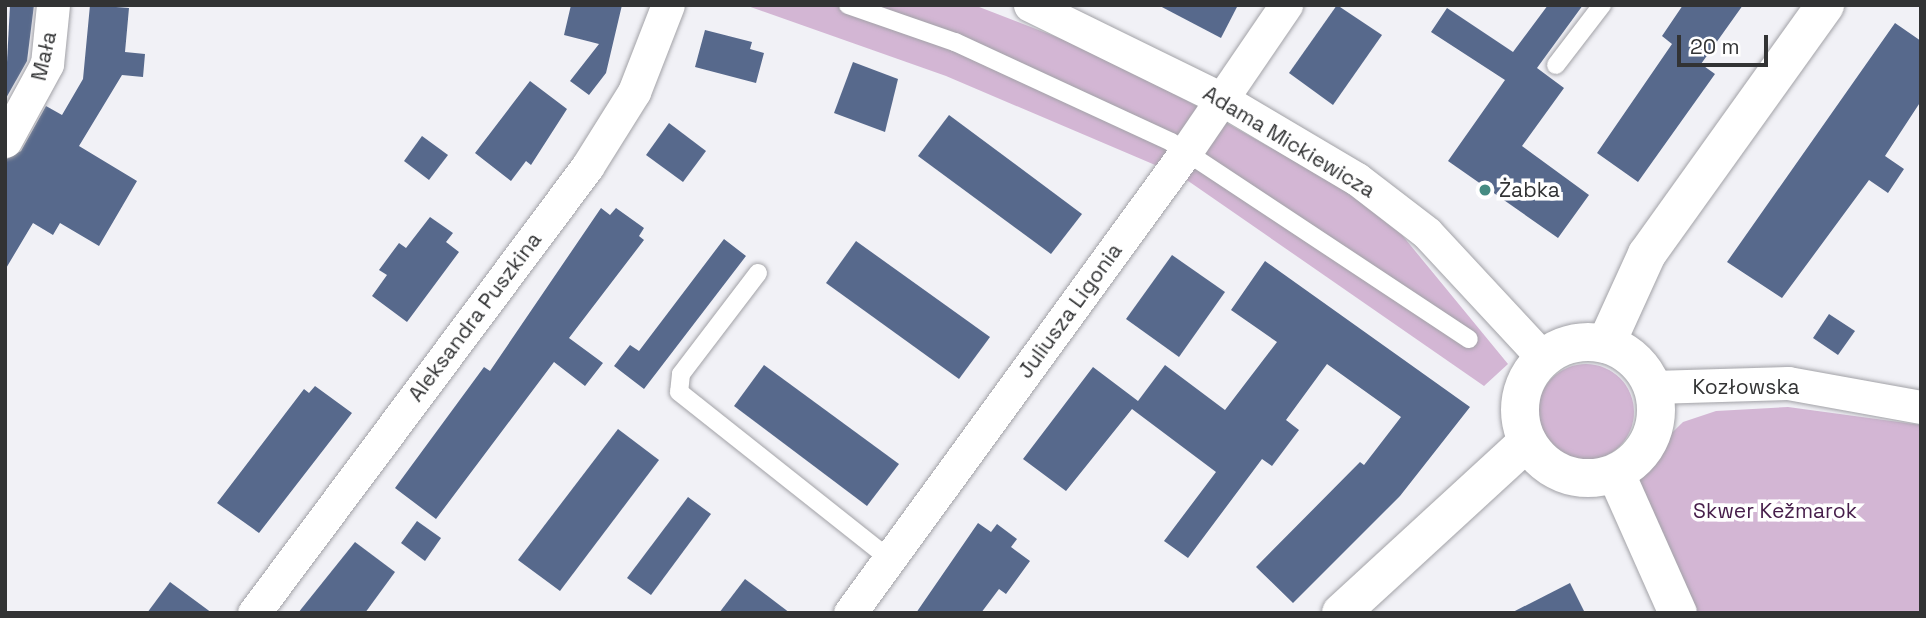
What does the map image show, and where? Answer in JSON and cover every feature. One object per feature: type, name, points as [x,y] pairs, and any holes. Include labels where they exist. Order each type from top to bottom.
[{"type":"street","name":"Mała","points":[[5,141],[47,64],[53,5]]},
{"type":"street","name":"Aleksandra Puszkina","points":[[254,613],[587,167],[634,92],[668,5]]},
{"type":"street","name":"Adama Mickiewicza","points":[[1030,5],[1220,99],[1357,179],[1427,233],[1543,358]]},
{"type":"street","name":"Juliusza Ligonia","points":[[850,613],[1187,150],[1286,5]]},
{"type":"street","points":[[1606,344],[1647,254],[1825,5]]},
{"type":"street","points":[[1584,342],[1606,344],[1642,368],[1653,387],[1654,430],[1644,449],[1616,474],[1572,477],[1554,470],[1527,442],[1521,398],[1543,358],[1584,342]]},
{"type":"street","name":"Kozłowska","points":[[1653,387],[1788,383],[1921,407]]},
{"type":"street","points":[[1341,613],[1527,442]]},
{"type":"street","points":[[1616,474],[1669,609]]},
{"type":"lane","points":[[848,5],[955,42],[1187,150],[1469,339]]},
{"type":"lane","points":[[1556,65],[1602,5]]},
{"type":"lane","points":[[758,273],[681,374],[679,392],[890,559]]},
{"type":"green space","points":[[745,5],[974,5],[1111,58],[1339,186],[1402,235],[1508,364],[1484,386],[1181,176],[946,76]]},
{"type":"green space","points":[[1586,364],[1604,367],[1620,378],[1631,394],[1634,412],[1631,430],[1620,446],[1604,457],[1586,460],[1568,457],[1552,446],[1541,430],[1538,412],[1541,394],[1552,378],[1568,367]]},
{"type":"green space","name":"Skwer Kežmarok","points":[[1788,407],[1921,425],[1921,613],[1694,613],[1631,473],[1683,422],[1716,411]]},
{"type":"building","points":[[10,5],[34,5],[27,61],[5,100]]},
{"type":"building","points":[[90,5],[129,8],[125,52],[145,54],[143,77],[122,75],[79,146],[137,181],[99,246],[60,223],[53,235],[33,223],[5,270],[5,160],[21,151],[46,106],[62,115],[83,79]]},
{"type":"building","points":[[571,5],[622,5],[606,73],[589,95],[570,81],[599,44],[564,35]]},
{"type":"building","points":[[1158,5],[1238,5],[1221,38]]},
{"type":"building","points":[[1337,5],[1382,35],[1333,105],[1289,73]]},
{"type":"building","points":[[1548,5],[1583,5],[1537,68],[1564,88],[1522,146],[1589,195],[1558,238],[1448,161],[1505,80],[1431,32],[1447,8],[1513,52]]},
{"type":"building","points":[[1683,5],[1743,5],[1701,64],[1715,74],[1638,182],[1597,153],[1672,44],[1662,36]]},
{"type":"building","points":[[1895,23],[1921,41],[1921,101],[1885,156],[1904,169],[1888,193],[1869,180],[1782,298],[1727,262]]},
{"type":"building","points":[[705,30],[752,42],[750,49],[764,53],[756,83],[695,67]]},
{"type":"building","points":[[853,62],[898,79],[885,132],[834,113]]},
{"type":"building","points":[[530,81],[567,109],[531,165],[526,161],[511,181],[475,153]]},
{"type":"building","points":[[949,115],[1082,214],[1051,254],[918,156]]},
{"type":"building","points":[[669,123],[706,151],[683,182],[646,155]]},
{"type":"building","points":[[422,136],[448,155],[429,180],[404,161]]},
{"type":"building","points":[[601,208],[610,215],[616,208],[644,228],[639,236],[644,240],[569,338],[603,363],[585,386],[554,362],[436,519],[395,488],[484,367],[490,371]]},
{"type":"building","points":[[430,217],[453,233],[446,242],[459,252],[407,322],[372,296],[387,275],[379,270],[399,243],[406,248]]},
{"type":"building","points":[[724,239],[746,256],[644,389],[614,366],[630,345],[639,351]]},
{"type":"building","points":[[856,241],[990,337],[959,379],[826,283]]},
{"type":"building","points":[[1172,255],[1225,292],[1179,357],[1126,319]]},
{"type":"building","points":[[1265,261],[1470,407],[1400,496],[1293,603],[1256,567],[1360,462],[1364,465],[1401,417],[1327,364],[1286,420],[1299,430],[1272,466],[1262,459],[1188,558],[1164,541],[1216,472],[1132,409],[1066,491],[1023,459],[1093,367],[1138,401],[1165,365],[1225,410],[1277,342],[1231,310]]},
{"type":"building","points":[[1829,314],[1855,331],[1838,355],[1813,338]]},
{"type":"building","points":[[764,365],[899,464],[867,506],[734,406]]},
{"type":"building","points":[[315,386],[352,413],[259,533],[217,503],[304,389],[309,393]]},
{"type":"building","points":[[618,429],[659,460],[560,591],[518,560]]},
{"type":"building","points":[[688,497],[711,514],[651,595],[627,578]]},
{"type":"building","points":[[417,521],[441,538],[425,561],[401,543]]},
{"type":"building","points":[[978,523],[991,532],[997,524],[1017,539],[1011,547],[1030,561],[1006,594],[999,589],[981,613],[916,613]]},
{"type":"building","points":[[355,542],[395,572],[365,613],[298,613]]},
{"type":"building","points":[[745,579],[790,613],[719,613]]},
{"type":"building","points":[[170,582],[212,613],[147,613]]},
{"type":"building","points":[[1570,583],[1585,613],[1511,613]]},
{"type":"place","name":"Żabka","points":[[1485,190]]}]
